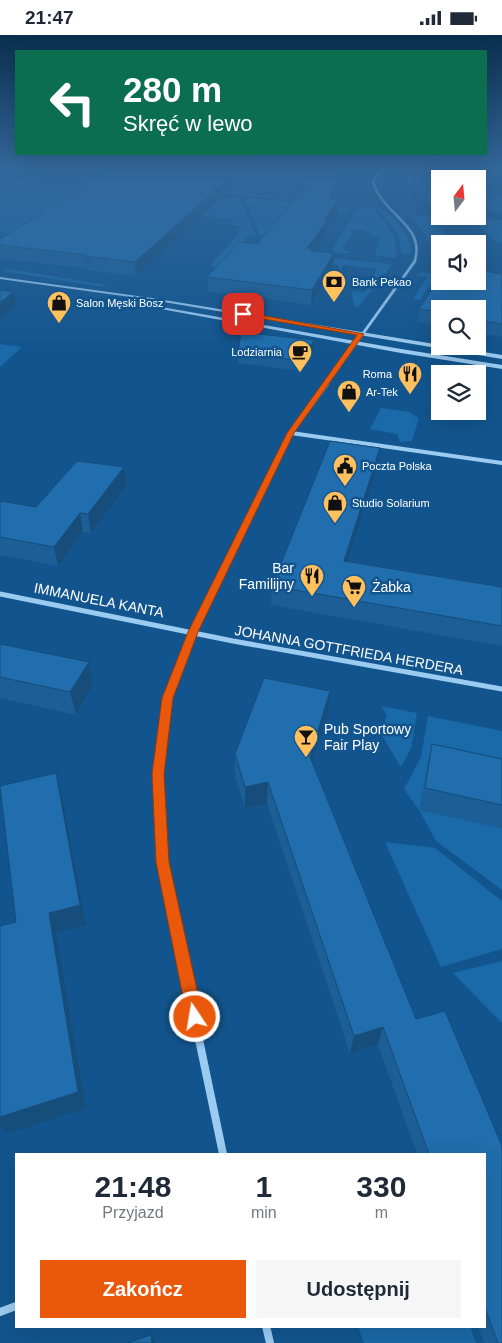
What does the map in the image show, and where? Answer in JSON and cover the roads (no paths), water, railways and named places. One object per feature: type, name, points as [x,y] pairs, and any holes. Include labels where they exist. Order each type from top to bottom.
[{"type":"street","points":[[223,1153],[162,862],[158,774],[168,698],[193,632],[290,433],[354,343],[403,281],[418,252],[416,239],[408,228]]},
{"type":"street","points":[[0,278],[152,299],[502,357]]},
{"type":"street","points":[[60,287],[146,307],[502,367]]},
{"type":"street","points":[[290,433],[502,463]]},
{"type":"street","name":"IMMANUELA KANTA","points":[[0,594],[193,632]]},
{"type":"street","name":"JOHANNA GOTTFRIEDA HERDERA","points":[[193,632],[502,689]]},
{"type":"street","points":[[0,1312],[15,1306]]},
{"type":"street","points":[[266,1328],[270,1343]]},
{"type":"place","name":"Bank Pekao","points":[[334,303]]},
{"type":"place","name":"Salon Męski Bosz","points":[[59,324]]},
{"type":"place","name":"Lodziarnia","points":[[300,373]]},
{"type":"place","name":"Roma","points":[[410,395]]},
{"type":"place","name":"Ar-Tek","points":[[349,413]]},
{"type":"place","name":"Poczta Polska","points":[[345,487]]},
{"type":"place","name":"Studio Solarium","points":[[335,524]]},
{"type":"place","name":"Bar Familijny","points":[[312,597]]},
{"type":"place","name":"Żabka","points":[[354,608]]},
{"type":"place","name":"Pub Sportowy Fair Play","points":[[306,758]]}]
